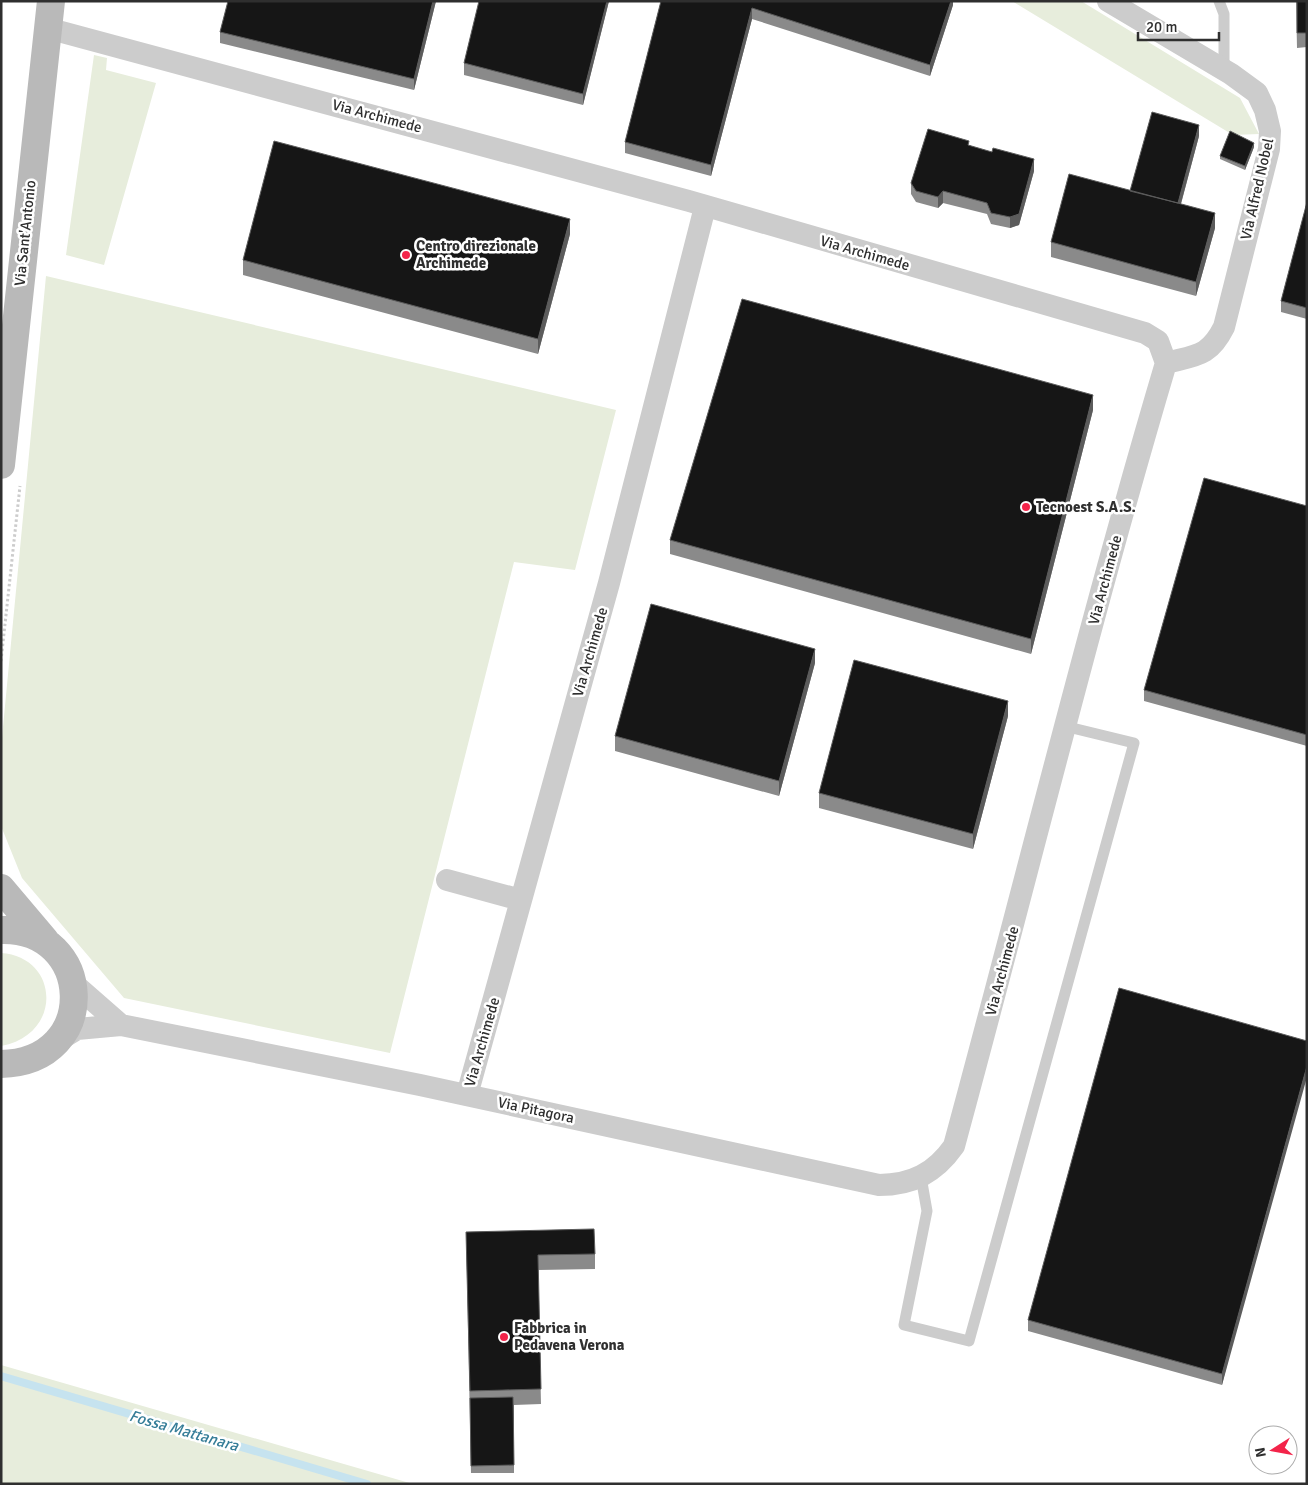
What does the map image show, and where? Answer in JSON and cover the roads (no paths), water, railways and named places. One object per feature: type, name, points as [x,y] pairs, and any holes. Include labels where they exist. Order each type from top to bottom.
[{"type":"main road","name":"Via Sant'Antonio","points":[[1,465],[51,1]]},
{"type":"main road","points":[[1,888],[59,954],[68,968],[73,983],[74,998],[67,1028],[59,1040],[33,1060],[7,1066]]},
{"type":"main road","points":[[1,930],[14,930],[32,934],[48,943]]},
{"type":"street","name":"Via Alfred Nobel","points":[[1108,1],[1224,69],[1257,93],[1265,110],[1270,131],[1269,149],[1224,327],[1215,344],[1200,354],[1166,363]]},
{"type":"street","name":"Via Archimede","points":[[47,28],[139,51],[705,207],[1145,333],[1158,341],[1166,363],[1064,726],[1019,907],[954,1146],[945,1158],[921,1177]]},
{"type":"street","name":"Via Archimede","points":[[467,1095],[609,583],[705,207]]},
{"type":"street","points":[[447,880],[521,900]]},
{"type":"street","name":"Via Pitagora","points":[[73,983],[121,1025]]},
{"type":"street","name":"Via Pitagora","points":[[59,1040],[77,1030],[121,1025],[467,1095],[879,1185],[908,1182],[921,1177]]},
{"type":"lane","points":[[1219,1],[1224,14],[1224,69]]},
{"type":"lane","points":[[921,1177],[928,1211],[904,1325],[969,1341],[1134,743],[1064,726]]},
{"type":"waterway","name":"Fossa Mattanara","points":[[1,1376],[367,1484]]},
{"type":"place","name":"Centro direzionale Archimede","points":[[406,255]]},
{"type":"place","name":"Tecnoest S.A.S.","points":[[1026,507]]},
{"type":"place","name":"Fabbrica in Pedavena Verona","points":[[504,1337]]}]
